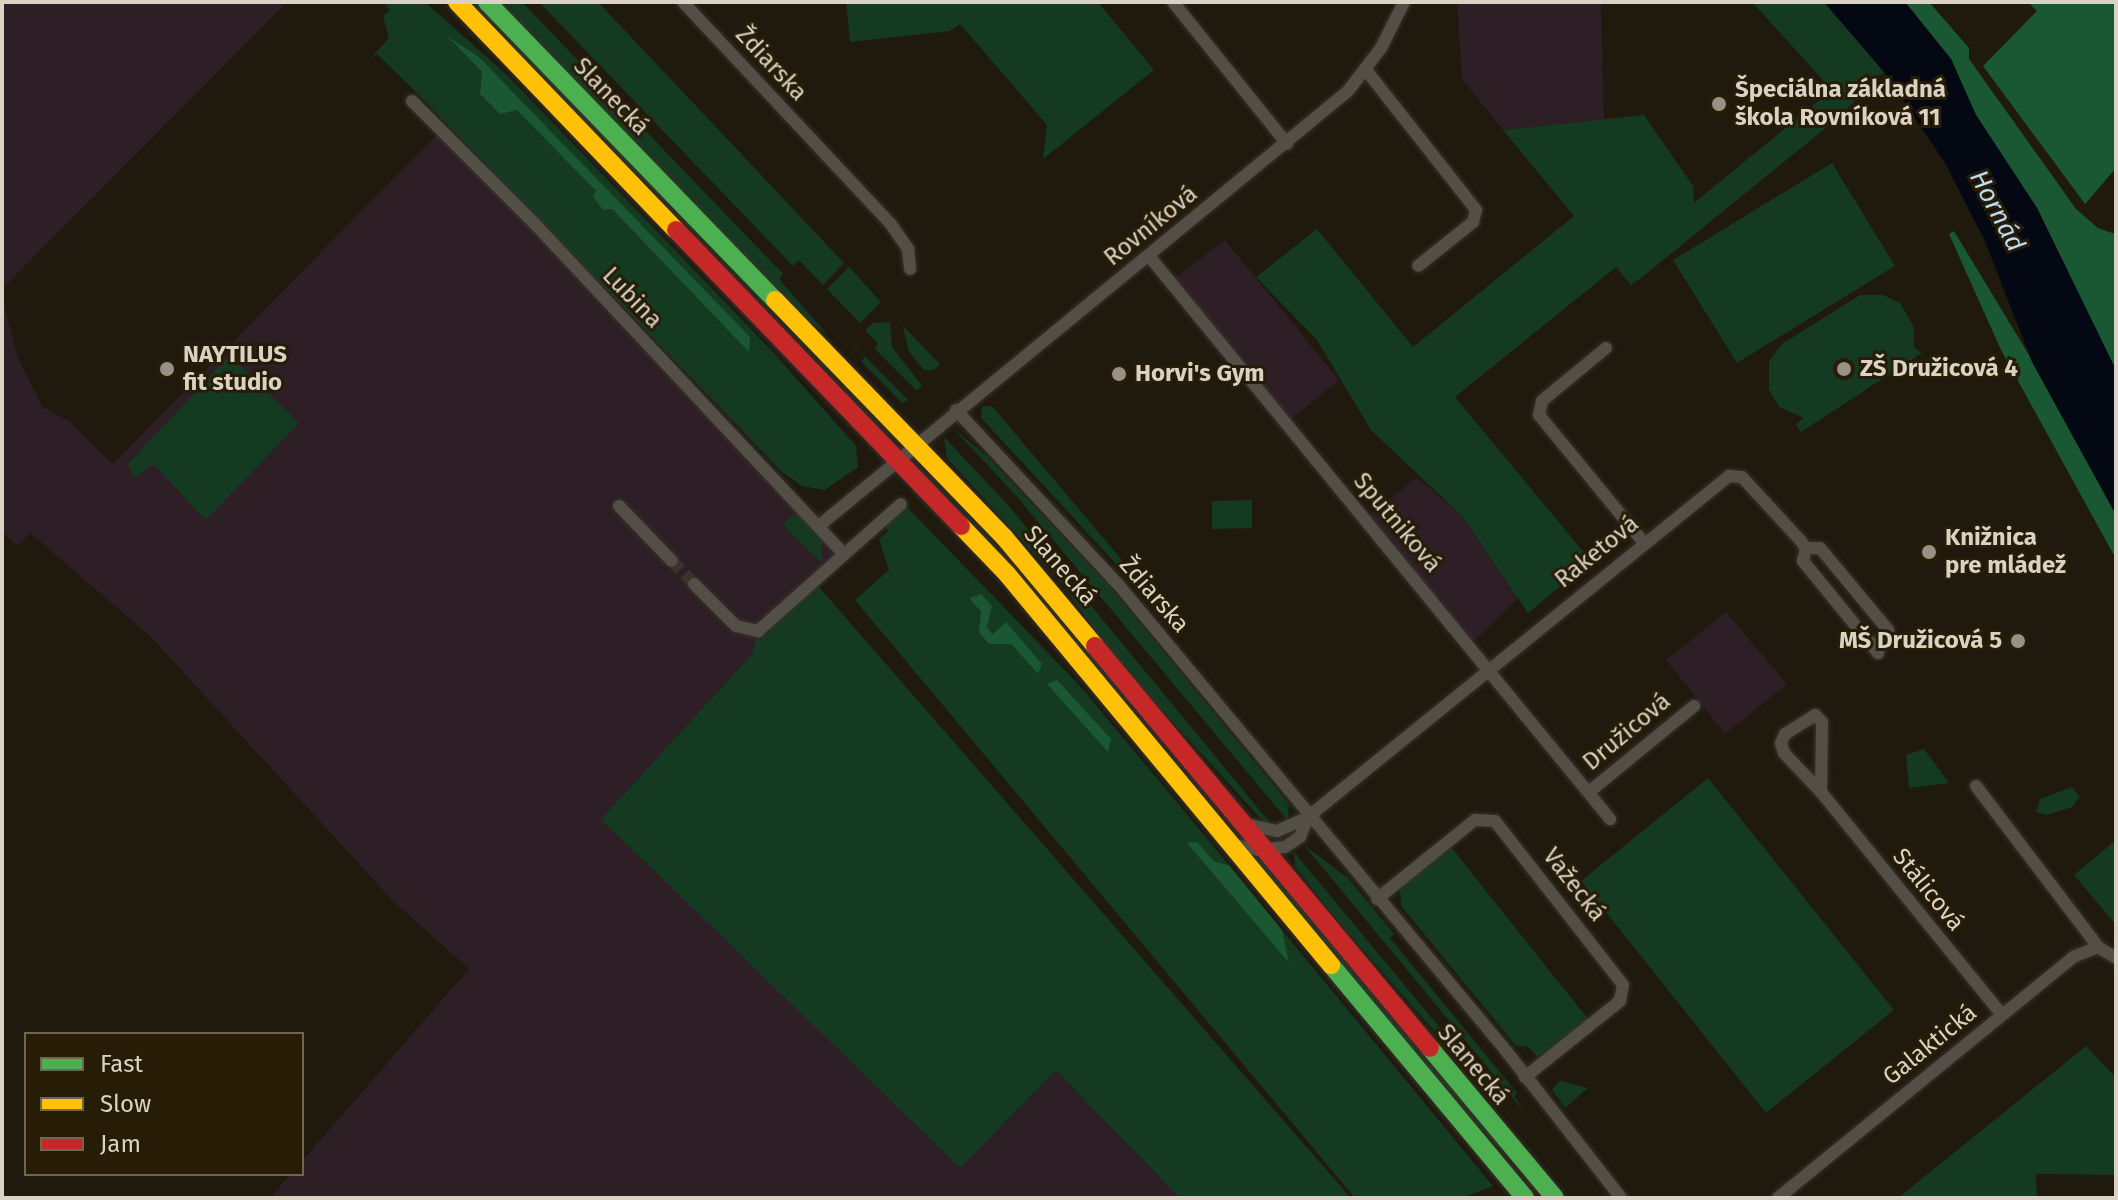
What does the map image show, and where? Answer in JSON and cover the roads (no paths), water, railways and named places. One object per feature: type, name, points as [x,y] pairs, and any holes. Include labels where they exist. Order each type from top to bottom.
[{"type":"main road","name":"Slanecká","points":[[457,2],[1007,574],[1525,1198]]},
{"type":"main road","name":"Slanecká","points":[[487,2],[916,444],[1041,579],[1555,1198]]},
{"type":"street","name":"Ždiarska","points":[[683,2],[890,223],[908,249],[910,269]]},
{"type":"street","points":[[1173,2],[1287,144]]},
{"type":"street","name":"Rovníková","points":[[897,458],[1287,144],[1366,70],[1404,2]]},
{"type":"street","points":[[1366,70],[1476,210],[1473,222],[1418,266]]},
{"type":"street","name":"Lubina","points":[[412,101],[820,525],[842,552]]},
{"type":"street","name":"Sputniková","points":[[1149,256],[1610,819]]},
{"type":"street","points":[[1606,348],[1542,401],[1539,415],[1644,543]]},
{"type":"street","name":"Ždiarska","points":[[956,410],[1117,583],[1308,817]]},
{"type":"street","points":[[820,525],[897,458]]},
{"type":"street","name":"Raketová","points":[[1246,824],[1277,831],[1308,817],[1729,476],[1751,485],[1806,548],[1820,548],[1888,630],[1883,644],[1874,649],[1803,561],[1806,548]]},
{"type":"street","points":[[694,584],[736,626],[758,631],[842,552],[901,504]]},
{"type":"street","points":[[619,506],[672,561]]},
{"type":"street","name":"Družicová","points":[[1589,792],[1694,706]]},
{"type":"street","name":"Stálicová","points":[[1821,792],[1822,722],[1815,715],[1785,734],[1781,743],[2002,1015]]},
{"type":"street","points":[[1976,786],[2098,947],[2116,958]]},
{"type":"street","points":[[1308,817],[1525,1077],[1621,1198]]},
{"type":"street","name":"Raketová","points":[[1289,879],[1295,841],[1308,817]]},
{"type":"street","name":"Važecká","points":[[1377,899],[1475,820],[1489,817],[1502,829],[1623,985],[1620,1001],[1525,1077]]},
{"type":"street","points":[[1233,845],[1267,850],[1295,841],[1325,840]]},
{"type":"street","name":"Galaktická","points":[[1778,1198],[2073,957],[2098,947]]},
{"type":"water","name":"Hornád","points":[[1824,2],[1905,2],[1951,59],[1976,115],[2037,208],[2116,370],[2116,515],[2032,362],[1985,241],[1944,161],[1884,72]]},
{"type":"tunnel","points":[[672,561],[694,584]]},
{"type":"place","name":"Špeciálna základná škola Rovníková 11","points":[[1719,104]]},
{"type":"place","name":"NAYTILUS fit studio","points":[[167,369]]},
{"type":"place","name":"ZŠ Družicová 4","points":[[1844,369]]},
{"type":"place","name":"Horvi's Gym","points":[[1119,374]]},
{"type":"place","name":"Knižnica pre mládež","points":[[1929,552]]},
{"type":"place","name":"MŠ Družicová 5","points":[[2018,641]]}]
